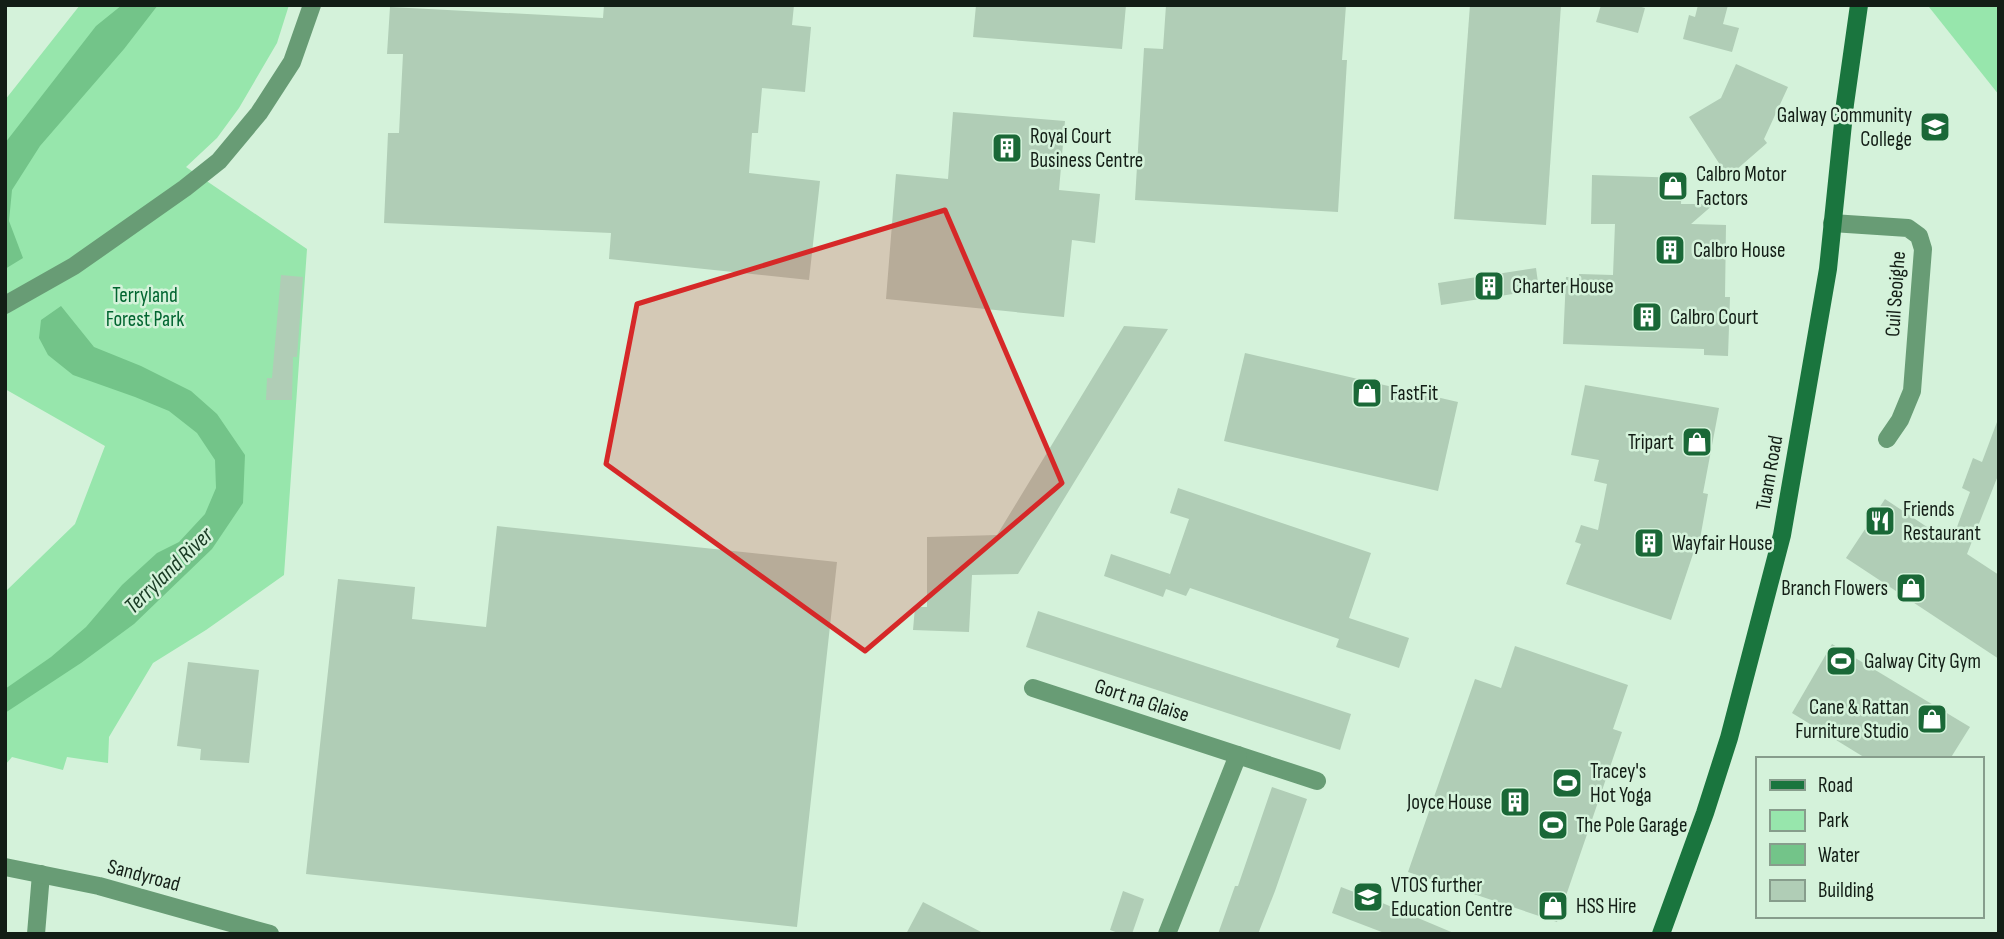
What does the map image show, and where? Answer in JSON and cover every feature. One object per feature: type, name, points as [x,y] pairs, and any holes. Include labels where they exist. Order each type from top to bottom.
[{"type":"main road","name":"Tuam Road","points":[[1661,934],[1701,824],[1728,738],[1776,559],[1828,268],[1845,104],[1859,5]]},
{"type":"street","points":[[5,305],[74,266],[219,161],[260,113],[292,62],[313,5]]},
{"type":"street","name":"Cuil Seoighe","points":[[1832,223],[1908,228],[1919,236],[1923,248],[1912,391],[1900,420],[1887,439]]},
{"type":"street","name":"Gort na Glaise","points":[[1033,688],[1317,781]]},
{"type":"street","points":[[1167,934],[1238,755]]},
{"type":"street","name":"Sandyroad","points":[[5,867],[99,886],[270,934]]},
{"type":"street","points":[[36,934],[41,874]]},
{"type":"highlighted area","points":[[945,210],[1062,483],[865,651],[606,464],[637,304]]},
{"type":"green space","name":"Terryland Forest Park","points":[[80,5],[289,5],[277,43],[239,108],[217,138],[186,167],[307,249],[284,575],[206,630],[153,663],[109,737],[108,763],[67,757],[63,770],[12,757],[5,765],[5,592],[75,524],[105,446],[5,389],[5,100]]},
{"type":"green space","points":[[1999,5],[1999,95],[1929,7]]},
{"type":"water","points":[[122,5],[158,5],[124,49],[40,146],[12,190],[9,221],[23,258],[5,269],[5,143],[96,26]]},
{"type":"water","name":"Terryland River","points":[[61,306],[94,347],[141,366],[191,391],[217,414],[245,455],[243,503],[212,549],[134,624],[5,713],[5,689],[51,657],[86,627],[122,585],[157,553],[179,542],[205,514],[216,488],[215,460],[197,433],[169,411],[73,375],[48,355],[39,338],[41,320]]},
{"type":"building","points":[[604,5],[794,5],[792,25],[811,27],[805,92],[762,88],[758,133],[752,133],[749,173],[820,181],[809,280],[609,259],[611,233],[384,223],[388,133],[399,133],[403,54],[387,54],[390,7],[603,18]]},
{"type":"building","points":[[976,5],[1126,5],[1122,49],[973,37]]},
{"type":"building","points":[[1166,5],[1346,5],[1342,60],[1347,60],[1338,212],[1135,200],[1144,48],[1163,49]]},
{"type":"building","points":[[1470,5],[1561,5],[1546,225],[1454,219]]},
{"type":"building","points":[[1601,5],[1634,5],[1645,8],[1638,33],[1596,22]]},
{"type":"building","points":[[1698,5],[1728,5],[1723,24],[1739,28],[1732,52],[1683,39],[1689,15],[1695,17]]},
{"type":"building","points":[[1736,64],[1788,87],[1764,139],[1767,143],[1728,177],[1689,117],[1721,98]]},
{"type":"building","points":[[953,112],[1065,121],[1059,190],[1100,194],[1095,243],[1072,240],[1064,317],[886,299],[896,174],[948,179]]},
{"type":"building","points":[[1592,175],[1682,178],[1681,204],[1714,204],[1691,224],[1726,225],[1725,297],[1730,297],[1728,356],[1704,355],[1704,349],[1563,344],[1566,277],[1579,277],[1579,274],[1613,275],[1615,224],[1591,224]]},
{"type":"building","name":"Charter House","points":[[1536,268],[1539,290],[1441,305],[1438,283]]},
{"type":"building","points":[[281,275],[303,277],[297,357],[293,357],[292,400],[266,400],[267,378],[272,378]]},
{"type":"building","points":[[1124,326],[1168,329],[1018,574],[972,575],[969,632],[913,630],[915,607],[927,607],[927,537],[997,535]]},
{"type":"building","points":[[1245,353],[1458,402],[1438,491],[1224,441]]},
{"type":"building","points":[[1585,385],[1719,408],[1703,493],[1708,494],[1700,539],[1671,620],[1566,584],[1581,544],[1575,542],[1581,525],[1598,530],[1607,484],[1594,481],[1599,460],[1571,455]]},
{"type":"building","points":[[1997,422],[1999,473],[1967,554],[1999,575],[1999,659],[1846,558],[1885,499],[1951,543],[1970,492],[1962,488],[1973,458],[1982,462]]},
{"type":"building","points":[[1178,488],[1371,553],[1349,618],[1409,638],[1399,668],[1336,647],[1339,639],[1190,588],[1186,596],[1166,589],[1163,597],[1104,576],[1111,554],[1170,574],[1169,577],[1189,519],[1170,513]]},
{"type":"building","points":[[497,526],[837,562],[797,927],[306,874],[338,579],[415,587],[412,619],[486,627]]},
{"type":"building","points":[[1038,611],[1351,714],[1340,750],[1026,647]]},
{"type":"building","points":[[1832,644],[1970,727],[1951,757],[1864,757],[1792,713]]},
{"type":"building","name":"Joyce House","points":[[1515,646],[1628,685],[1613,729],[1622,732],[1557,922],[1408,872],[1475,679],[1501,688]]},
{"type":"building","points":[[188,662],[259,670],[249,763],[200,760],[201,749],[177,746]]},
{"type":"building","points":[[1272,787],[1307,799],[1275,891],[1258,934],[1218,934],[1235,886],[1238,886]]},
{"type":"building","points":[[1341,887],[1456,934],[1387,934],[1332,913]]},
{"type":"building","points":[[1123,891],[1144,899],[1132,934],[1110,930]]},
{"type":"building","points":[[923,902],[985,934],[906,934]]},
{"type":"place","name":"Galway Community College","points":[[1935,127]]},
{"type":"place","name":"Royal Court Business Centre","points":[[1007,148]]},
{"type":"place","name":"Calbro Motor Factors","points":[[1673,186]]},
{"type":"place","name":"Calbro House","points":[[1670,250]]},
{"type":"place","name":"Charter House","points":[[1489,286]]},
{"type":"place","name":"Calbro Court","points":[[1647,317]]},
{"type":"place","name":"FastFit","points":[[1367,393]]},
{"type":"place","name":"Tripart","points":[[1697,442]]},
{"type":"place","name":"Friends Restaurant","points":[[1880,521]]},
{"type":"place","name":"Wayfair House","points":[[1649,543]]},
{"type":"place","name":"Branch Flowers","points":[[1911,588]]},
{"type":"place","name":"Galway City Gym","points":[[1841,661]]},
{"type":"place","name":"Cane & Rattan Furniture Studio","points":[[1932,719]]},
{"type":"place","name":"Tracey's Hot Yoga","points":[[1567,783]]},
{"type":"place","name":"Joyce House","points":[[1515,802]]},
{"type":"place","name":"The Pole Garage","points":[[1553,825]]},
{"type":"place","name":"VTOS further Education Centre","points":[[1368,897]]},
{"type":"place","name":"HSS Hire","points":[[1553,906]]}]
